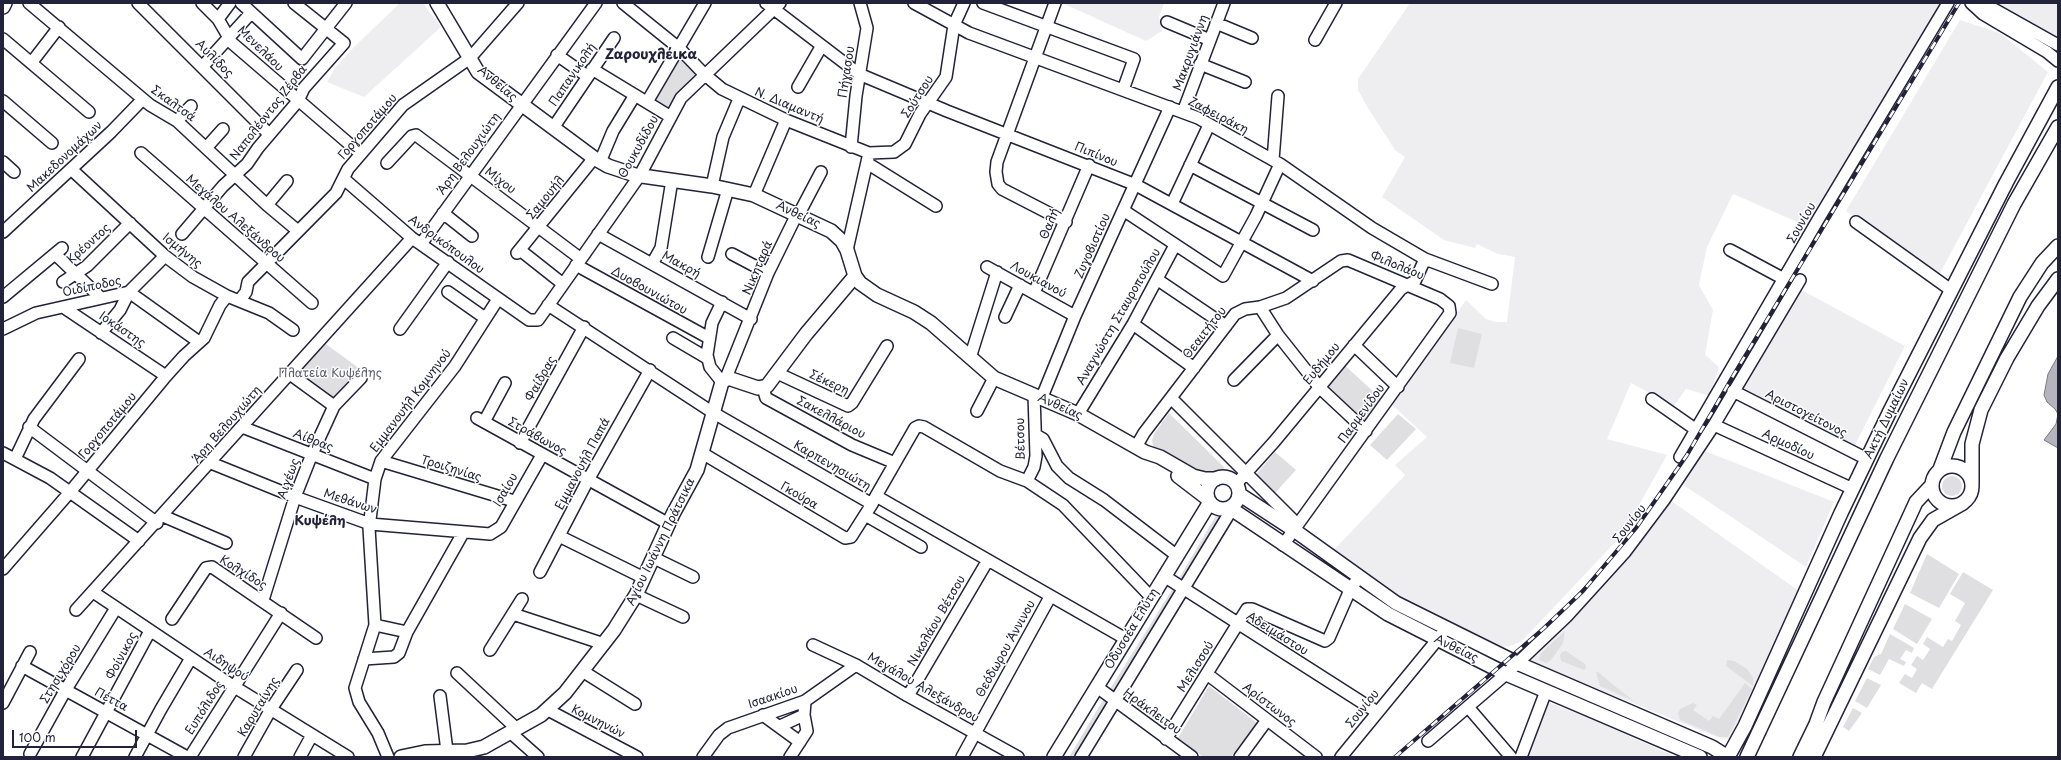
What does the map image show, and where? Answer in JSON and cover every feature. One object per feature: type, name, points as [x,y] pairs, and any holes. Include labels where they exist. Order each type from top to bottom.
[{"type":"main road","points":[[3,7],[5,3]]},
{"type":"main road","name":"Ανθείας","points":[[441,4],[478,72],[597,160],[617,170],[640,176],[712,186],[754,195],[831,231],[842,241],[847,250],[855,276],[866,288],[914,312],[931,323],[994,378],[1078,414],[1150,455],[1209,500]]},
{"type":"main road","name":"Ακτή Δυμαίων","points":[[1728,757],[1745,726],[1867,459],[2006,183],[2058,88]]},
{"type":"main road","name":"Ακτή Δυμαίων","points":[[1747,757],[1887,458],[2014,204],[2058,128]]},
{"type":"main road","points":[[1800,757],[1916,502],[1931,486],[1940,469],[1954,432],[2020,297],[2042,263],[2058,246]]},
{"type":"main road","points":[[724,380],[763,388],[768,385],[806,334],[855,276]]},
{"type":"main road","points":[[1814,757],[1920,538],[1933,520],[1963,503],[1970,495],[1972,484],[1972,444],[1981,410],[2007,358],[2038,306],[2058,279]]},
{"type":"main road","name":"Αγίου Ιωάννη Πράτσικα","points":[[401,757],[425,752],[447,751],[468,755],[514,731],[548,710],[584,672],[636,595],[654,558],[694,474],[702,453],[712,412],[724,380]]},
{"type":"main road","name":"Ανθείας","points":[[1150,455],[1160,457],[1193,476],[1205,479],[1216,479]]},
{"type":"main road","points":[[1940,469],[1947,466],[1960,468],[1966,472],[1972,484]]},
{"type":"main road","points":[[1226,477],[1238,489],[1236,503],[1231,508],[1218,508],[1209,500],[1208,486],[1216,479],[1226,477]]},
{"type":"main road","points":[[1931,486],[1935,498],[1945,505],[1957,505],[1963,503]]},
{"type":"main road","name":"Ανθείας","points":[[1238,489],[1396,602],[1517,663],[1712,748],[1728,757]]},
{"type":"main road","name":"Οδυσσέα Ελύτη","points":[[1054,757],[1209,500]]},
{"type":"main road","name":"Ανθείας","points":[[1231,508],[1283,545],[1388,614],[1506,674],[1700,757]]},
{"type":"main road","points":[[1583,708],[1589,694]]},
{"type":"street","name":"Σκαλτσά","points":[[29,3],[143,99],[177,121],[235,176],[298,231]]},
{"type":"street","name":"Αυλίδος","points":[[138,3],[204,66],[269,134]]},
{"type":"street","name":"Μενελάου","points":[[202,3],[218,18],[229,39],[360,154]]},
{"type":"street","points":[[218,18],[230,3]]},
{"type":"street","points":[[241,3],[302,59],[346,3]]},
{"type":"street","points":[[294,3],[326,30]]},
{"type":"street","name":"Γοργοποτάμου","points":[[239,301],[246,292],[248,282],[336,193],[348,169],[405,103],[470,58],[518,3]]},
{"type":"street","name":"Άρη Βελουχιώτη","points":[[421,244],[596,3]]},
{"type":"street","name":"Ν. Διαμαντή","points":[[622,3],[680,49],[704,74],[722,89],[739,99],[786,120],[852,147],[868,158]]},
{"type":"street","points":[[647,102],[680,49],[705,3]]},
{"type":"street","name":"Πήγασου","points":[[852,147],[859,74],[867,28],[860,3]]},
{"type":"street","name":"Ζαφειράκη","points":[[914,3],[969,33],[1184,112],[1277,162],[1372,228],[1425,259],[1492,284]]},
{"type":"street","name":"Σούτσου","points":[[868,158],[903,147],[927,103],[946,77],[954,25],[964,3]]},
{"type":"street","points":[[983,3],[1134,59],[1123,90]]},
{"type":"street","points":[[1055,3],[996,168],[998,184],[1005,191],[1066,222]]},
{"type":"street","name":"Μακρυγιάννη","points":[[1184,112],[1200,64],[1224,3]]},
{"type":"street","points":[[1315,40],[1336,3]]},
{"type":"street","name":"Σουνίου","points":[[1680,457],[1695,429],[1948,3]]},
{"type":"street","points":[[1971,3],[1983,14],[2011,24],[2058,45]]},
{"type":"street","points":[[1983,3],[2058,61]]},
{"type":"street","name":"Πιπίνου","points":[[773,5],[821,47],[859,74],[927,103],[1089,165],[1136,185],[1313,281]]},
{"type":"street","name":"Θουκυδίδου","points":[[538,320],[640,176],[681,98],[773,5]]},
{"type":"street","points":[[204,66],[251,13]]},
{"type":"street","points":[[1167,22],[1210,40]]},
{"type":"street","points":[[1216,24],[1252,38]]},
{"type":"street","points":[[32,62],[59,27]]},
{"type":"street","name":"Ναπολέοντος Ζέρβα","points":[[182,234],[223,186],[235,176],[298,101],[304,88],[344,43],[326,30]]},
{"type":"street","name":"Παπανικολή","points":[[553,128],[614,38]]},
{"type":"street","points":[[3,39],[32,62],[89,112]]},
{"type":"street","points":[[798,87],[821,47]]},
{"type":"street","points":[[557,55],[635,95],[671,117]]},
{"type":"street","points":[[1200,64],[1245,82]]},
{"type":"street","name":"Σαμουήλ","points":[[563,284],[518,252],[597,160],[612,131],[635,95]]},
{"type":"street","name":"Αναγνώστη Σταυροπούλου","points":[[1078,414],[1133,324],[1158,280],[1175,245],[1223,276],[1243,242],[1262,204],[1277,162],[1278,96]]},
{"type":"street","name":"Μακεδονομάχων","points":[[3,232],[111,132],[143,99]]},
{"type":"street","points":[[712,186],[723,137],[739,99]]},
{"type":"street","points":[[3,101],[52,143]]},
{"type":"street","points":[[177,121],[191,106]]},
{"type":"street","name":"Ζυγοβιστίου","points":[[1038,396],[1123,210],[1136,185],[1170,107]]},
{"type":"street","points":[[754,195],[786,120]]},
{"type":"street","points":[[1172,204],[1209,125]]},
{"type":"street","points":[[206,148],[223,129]]},
{"type":"street","name":"Μίχου","points":[[387,163],[412,136],[416,135],[539,227],[578,262]]},
{"type":"street","name":"Μεγάλου Αλεξάνδρου","points":[[141,153],[312,303]]},
{"type":"street","points":[[847,250],[868,158],[936,206]]},
{"type":"street","points":[[3,162],[14,172]]},
{"type":"street","name":"Θαλή","points":[[1034,293],[1066,222],[1089,165]]},
{"type":"street","points":[[1190,165],[1313,230]]},
{"type":"street","name":"Ισμήνης","points":[[71,169],[165,256],[193,277],[226,296],[269,313],[293,330]]},
{"type":"street","name":"Νικηταρά","points":[[724,380],[751,319],[768,273],[797,214],[801,210],[821,172]]},
{"type":"street","name":"Ανδρικόπουλου","points":[[344,179],[412,238],[529,320],[538,320]]},
{"type":"street","points":[[652,264],[661,248],[672,180]]},
{"type":"street","points":[[267,205],[287,181]]},
{"type":"street","points":[[708,257],[728,189]]},
{"type":"street","points":[[1123,210],[1175,245]]},
{"type":"street","points":[[443,214],[472,236]]},
{"type":"street","points":[[1856,222],[1952,290]]},
{"type":"street","name":"Κρέοντος","points":[[63,282],[87,266],[130,223]]},
{"type":"street","name":"Μακρή","points":[[598,234],[751,319]]},
{"type":"street","name":"Άρη Βελουχιώτη","points":[[76,610],[211,463],[412,238]]},
{"type":"street","points":[[1730,250],[1784,279]]},
{"type":"street","points":[[3,297],[58,251],[75,274],[101,298]]},
{"type":"street","points":[[732,254],[768,273]]},
{"type":"street","points":[[102,333],[120,310],[129,292],[165,256]]},
{"type":"street","name":"Ευδήμου","points":[[1238,489],[1246,475],[1320,388],[1354,345],[1401,290],[1415,281],[1425,259]]},
{"type":"street","name":"Θεαιτήτου","points":[[1136,447],[1144,433],[1226,326],[1240,311],[1260,307],[1286,298],[1344,260]]},
{"type":"street","name":"Φιλολάου","points":[[1344,260],[1409,285],[1440,299]]},
{"type":"street","points":[[400,329],[448,262]]},
{"type":"street","name":"Δυοβουνιώτου","points":[[578,262],[709,338]]},
{"type":"street","name":"Λουκιανού","points":[[970,358],[992,270],[1075,316]]},
{"type":"street","points":[[1158,280],[1226,326]]},
{"type":"street","name":"Σουνίου","points":[[1428,741],[1506,674],[1583,600],[1625,552],[1664,500],[1714,425],[1800,280]]},
{"type":"street","points":[[1005,317],[1020,285]]},
{"type":"street","name":"Οιδίποδος","points":[[3,329],[36,313],[129,292],[199,342]]},
{"type":"street","points":[[448,292],[485,318]]},
{"type":"street","name":"Γοργοποτάμου","points":[[3,569],[70,492],[166,376],[205,336],[226,296]]},
{"type":"street","name":"Εμμανουήλ Κομνηνού","points":[[388,757],[378,733],[355,694],[355,688],[375,625],[370,524],[375,479],[381,461],[455,366],[498,299]]},
{"type":"street","name":"Παρμενίδου","points":[[1283,545],[1450,313],[1449,306],[1440,299]]},
{"type":"street","points":[[722,302],[712,323],[707,358],[713,373],[724,380]]},
{"type":"street","name":"Καρπενησιώτη","points":[[548,305],[650,370],[712,412],[988,560],[1050,597],[1126,639]]},
{"type":"street","name":"Ιοκάστης","points":[[63,307],[166,376]]},
{"type":"street","points":[[1260,307],[1278,335],[1320,388],[1366,431]]},
{"type":"street","points":[[1133,324],[1194,368]]},
{"type":"street","name":"Φαίδρας","points":[[520,443],[584,328]]},
{"type":"street","points":[[1234,380],[1278,335]]},
{"type":"street","points":[[673,338],[707,358]]},
{"type":"street","points":[[1354,345],[1398,387]]},
{"type":"street","name":"Σέκερη","points":[[777,373],[848,406],[852,403],[887,346]]},
{"type":"street","points":[[16,459],[29,427],[79,359]]},
{"type":"street","name":"Εμμανουήλ Παπά","points":[[540,572],[588,480],[650,370]]},
{"type":"street","points":[[290,374],[334,406]]},
{"type":"street","name":"Αιγέως","points":[[263,600],[295,497],[312,454],[334,406],[361,378]]},
{"type":"street","points":[[976,411],[994,378]]},
{"type":"street","name":"Στράβωνος","points":[[505,384],[481,420],[520,443],[669,524]]},
{"type":"street","name":"Σακελλάριου","points":[[763,388],[766,398],[852,445],[895,463]]},
{"type":"street","name":"Αριστογείτονος","points":[[1733,391],[1867,459]]},
{"type":"street","name":"Βέτσου","points":[[1027,481],[1036,459],[1038,396]]},
{"type":"street","name":"Ανθείας","points":[[1171,398],[1246,475],[1292,519],[1294,530]]},
{"type":"street","points":[[1652,399],[1695,429]]},
{"type":"street","name":"Αρμοδίου","points":[[1714,425],[1853,489]]},
{"type":"street","name":"Γκούρα","points":[[702,453],[845,538],[852,537],[915,428],[919,426],[924,427],[1000,471],[1027,481]]},
{"type":"street","points":[[29,427],[87,471],[160,519],[226,543]]},
{"type":"street","name":"Αίθρας","points":[[242,427],[375,479]]},
{"type":"street","points":[[1036,435],[1043,439],[1057,466],[1069,478],[1113,507],[1176,555]]},
{"type":"street","points":[[3,453],[44,474],[139,542]]},
{"type":"street","name":"Ισαίου","points":[[490,534],[500,527],[542,455]]},
{"type":"street","name":"Τροιζηνίας","points":[[381,461],[514,501]]},
{"type":"street","name":"Μεθάνων","points":[[211,463],[295,497],[370,524],[464,534],[490,534]]},
{"type":"street","points":[[1027,481],[1063,505],[1151,597]]},
{"type":"street","points":[[1081,757],[1231,508]]},
{"type":"street","points":[[865,515],[921,547]]},
{"type":"street","points":[[364,660],[394,657],[398,653],[407,632],[464,534]]},
{"type":"street","points":[[559,536],[644,578]]},
{"type":"street","points":[[654,558],[693,577]]},
{"type":"street","name":"Νικολάου Βέτσου","points":[[908,696],[988,560]]},
{"type":"street","name":"Κολχίδος","points":[[172,619],[206,568],[214,567],[316,638]]},
{"type":"street","name":"Αδειμάστου","points":[[1164,576],[1238,625],[1377,712]]},
{"type":"street","points":[[1350,590],[1359,577]]},
{"type":"street","name":"Μελισσού","points":[[1166,738],[1247,610],[1252,609],[1325,641],[1329,638],[1350,590]]},
{"type":"street","name":"Αιδηψού","points":[[93,592],[234,686],[348,757]]},
{"type":"street","points":[[636,595],[683,617]]},
{"type":"street","name":"Θεόδωρου Άννινου","points":[[962,757],[1050,597]]},
{"type":"street","points":[[490,650],[522,600]]},
{"type":"street","name":"Στησιχόρου","points":[[30,754],[65,691],[116,608]]},
{"type":"street","name":"Ευπόλιδος","points":[[190,757],[281,613]]},
{"type":"street","points":[[513,614],[604,644]]},
{"type":"street","points":[[375,625],[407,632]]},
{"type":"street","name":"Σουνίου","points":[[1341,757],[1437,640],[1445,628]]},
{"type":"street","name":"Φοίνικος","points":[[82,757],[150,631]]},
{"type":"street","name":"Μεγάλου Αλεξάνδρου","points":[[813,645],[856,665],[908,696],[1018,757]]},
{"type":"street","points":[[3,703],[30,652]]},
{"type":"street","points":[[135,757],[192,658]]},
{"type":"street","name":"Ισαακίου","points":[[703,757],[723,731],[734,725],[805,701],[856,665]]},
{"type":"street","name":"Πέττα","points":[[22,666],[187,757]]},
{"type":"street","name":"Καρυταίνης","points":[[244,757],[271,709],[297,670]]},
{"type":"street","points":[[584,672],[635,704]]},
{"type":"street","points":[[457,673],[538,757]]},
{"type":"street","name":"Αρίστωνος","points":[[1207,674],[1316,757]]},
{"type":"street","name":"Ηράκλειτου","points":[[1097,687],[1192,757]]},
{"type":"street","points":[[1521,757],[1546,691]]},
{"type":"street","points":[[440,696],[447,751]]},
{"type":"street","points":[[790,757],[807,732],[804,715],[805,701]]},
{"type":"street","points":[[1468,707],[1511,757]]},
{"type":"street","name":"Κομνηνών","points":[[548,710],[637,757]]},
{"type":"street","points":[[763,715],[800,742]]},
{"type":"street","points":[[780,726],[804,715]]},
{"type":"street","points":[[1240,757],[1267,720]]},
{"type":"street","points":[[300,757],[312,735]]},
{"type":"shaded area","points":[[400,3],[423,3],[441,27],[364,97],[327,82],[335,68],[353,48]]},
{"type":"shaded area","points":[[1062,3],[1164,3],[1159,17],[1162,31],[1146,41]]},
{"type":"shaded area","points":[[1410,3],[1943,3],[1809,227],[1733,194],[1707,247],[1699,285],[1713,310],[1705,355],[1719,367],[1710,396],[1686,389],[1674,406],[1631,383],[1607,439],[1667,455],[1623,534],[1522,641],[1510,646],[1502,647],[1437,614],[1428,610],[1420,610],[1332,552],[1405,475],[1395,465],[1427,437],[1392,405],[1466,300],[1486,319],[1496,322],[1507,322],[1515,257],[1498,254],[1477,244],[1475,248],[1444,240],[1382,197],[1405,157],[1395,150],[1368,108],[1358,90],[1358,79]]},
{"type":"shaded area","points":[[1992,3],[2058,3],[2058,41]]},
{"type":"shaded area","points":[[1960,20],[2000,33],[2048,72],[1939,275],[1846,211]]},
{"type":"shaded area","points":[[1798,288],[1905,346],[1853,449],[1737,389]]},
{"type":"shaded area","points":[[2058,356],[2058,414],[2047,402],[2044,395],[2048,374]]},
{"type":"shaded area","points":[[2058,414],[2058,448],[2044,440],[2056,424]]},
{"type":"shaded area","points":[[1700,449],[1834,502],[1806,567],[1679,482]]},
{"type":"shaded area","points":[[1670,500],[1799,591],[1730,739],[1719,738],[1531,662],[1537,648],[1547,639],[1551,640],[1612,576]]},
{"type":"shaded area","points":[[1547,702],[1582,715],[1676,757],[1525,757]]},
{"type":"green space","points":[[680,49],[704,74],[671,117],[647,102]]},
{"type":"green space","points":[[1458,328],[1482,334],[1474,368],[1450,363]]},
{"type":"green space","name":"Πλατεία Κυψέλης","points":[[322,341],[364,372],[334,403],[293,374]]},
{"type":"green space","points":[[1341,362],[1386,403],[1366,431],[1320,388]]},
{"type":"green space","points":[[1169,413],[1225,468],[1208,474],[1196,473],[1153,446],[1152,440],[1154,434]]},
{"type":"green space","points":[[1398,414],[1416,429],[1387,460],[1370,445]]},
{"type":"green space","points":[[1275,452],[1296,470],[1274,494],[1255,476]]},
{"type":"green space","points":[[1952,476],[1959,479],[1962,486],[1959,493],[1952,496],[1945,493],[1942,486],[1945,479]]},
{"type":"green space","points":[[1217,514],[1223,516],[1182,583],[1178,580]]},
{"type":"green space","points":[[1927,554],[1959,574],[1939,608],[1910,593]]},
{"type":"green space","points":[[1963,572],[1993,590],[1932,689],[1922,683],[1916,693],[1899,683],[1905,674],[1912,678],[1917,669],[1911,665],[1917,656],[1923,660],[1930,649],[1923,644],[1927,637],[1943,647],[1948,639],[1952,641],[1961,625],[1955,621],[1965,603],[1950,594]]},
{"type":"green space","points":[[1173,588],[1178,591],[1115,692],[1110,689]]},
{"type":"green space","points":[[1905,604],[1932,619],[1917,644],[1893,629]]},
{"type":"green space","points":[[1565,631],[1563,643],[1551,660],[1546,663],[1539,660],[1541,653]]},
{"type":"green space","points":[[1890,634],[1914,648],[1912,653],[1906,650],[1900,659],[1906,662],[1904,666],[1889,659],[1880,675],[1868,669],[1874,657],[1881,654]]},
{"type":"green space","points":[[1566,651],[1585,664],[1586,668],[1584,670],[1561,661],[1560,655],[1562,652]]},
{"type":"green space","points":[[1727,660],[1734,661],[1747,669],[1753,678],[1753,686],[1726,666]]},
{"type":"green space","points":[[1596,672],[1598,672],[1634,701],[1600,686]]},
{"type":"green space","points":[[1867,678],[1881,685],[1867,708],[1855,701]]},
{"type":"green space","points":[[1745,683],[1752,689],[1728,737],[1720,737],[1680,720],[1678,713],[1680,709],[1693,703],[1697,705],[1693,710],[1709,721],[1713,716],[1719,719]]},
{"type":"green space","points":[[1209,686],[1257,723],[1231,757],[1203,757],[1178,738]]},
{"type":"green space","points":[[1103,700],[1108,703],[1076,757],[1069,757]]},
{"type":"green space","points":[[1853,708],[1862,713],[1849,731],[1843,727]]},
{"type":"railway","points":[[1395,757],[1543,629],[1583,591],[1636,528],[1687,455],[1736,371],[1959,3]]},
{"type":"district","name":"Ζαρουχλέικα","points":[[651,55]]},
{"type":"district","name":"Κυψέλη","points":[[320,521]]}]
